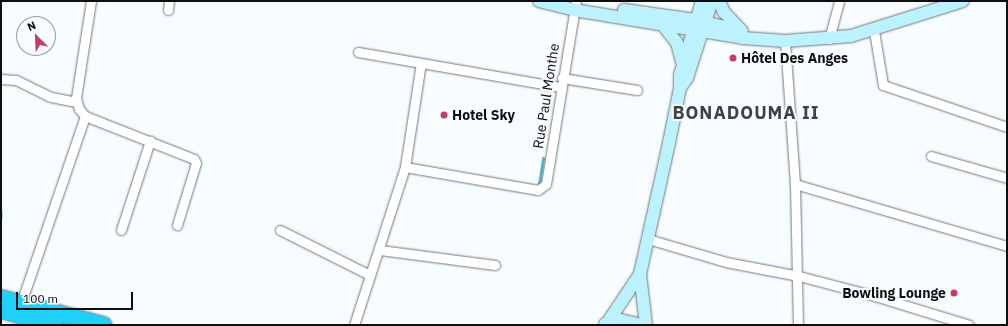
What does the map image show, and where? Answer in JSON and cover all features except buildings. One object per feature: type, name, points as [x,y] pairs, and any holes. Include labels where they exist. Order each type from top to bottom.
[{"type":"highway","points":[[1,298],[104,325]]},
{"type":"highway","points":[[1,310],[56,325]]},
{"type":"main road","points":[[539,1],[562,5],[575,5],[699,26],[743,38],[755,37],[785,41],[829,39],[874,31],[961,1]]},
{"type":"main road","points":[[680,88],[687,78],[699,26],[702,1]]},
{"type":"main road","points":[[682,66],[699,26],[712,1]]},
{"type":"main road","points":[[719,1],[724,12],[741,30],[755,37]]},
{"type":"main road","points":[[575,5],[663,25],[699,26],[741,30]]},
{"type":"main road","points":[[646,325],[640,274],[680,88],[682,66],[677,43],[663,25]]},
{"type":"main road","points":[[605,323],[640,274]]},
{"type":"main road","points":[[605,323],[620,320],[641,325]]},
{"type":"street","points":[[91,1],[77,102],[85,116],[194,159],[196,163],[178,225]]},
{"type":"street","points":[[829,39],[839,1]]},
{"type":"street","name":"Rue Paul Monthe","points":[[405,166],[538,190],[546,184],[575,5]]},
{"type":"street","points":[[874,31],[883,85],[1007,128]]},
{"type":"street","points":[[785,41],[795,184],[799,276],[798,325]]},
{"type":"street","points":[[358,52],[561,87]]},
{"type":"street","points":[[354,325],[370,274],[380,250],[405,166],[421,63]]},
{"type":"street","points":[[562,78],[637,90]]},
{"type":"street","points":[[1,79],[16,80],[51,97],[77,102]]},
{"type":"street","points":[[20,303],[85,116]]},
{"type":"street","points":[[120,230],[150,141]]},
{"type":"street","points":[[931,156],[1007,178]]},
{"type":"street","points":[[795,184],[1007,246]]},
{"type":"street","points":[[280,230],[370,274]]},
{"type":"street","points":[[648,240],[726,262],[799,276],[969,325]]},
{"type":"street","points":[[380,250],[494,265]]},
{"type":"waterway","points":[[539,184],[543,158]]},
{"type":"waterway","points":[[1,212],[1,217]]},
{"type":"place","name":"Hôtel Des Anges","points":[[733,58]]},
{"type":"place","name":"Hotel Sky","points":[[444,115]]},
{"type":"place","name":"Bowling Lounge","points":[[954,293]]},
{"type":"district","name":"BONADOUMA II","points":[[746,113]]}]
